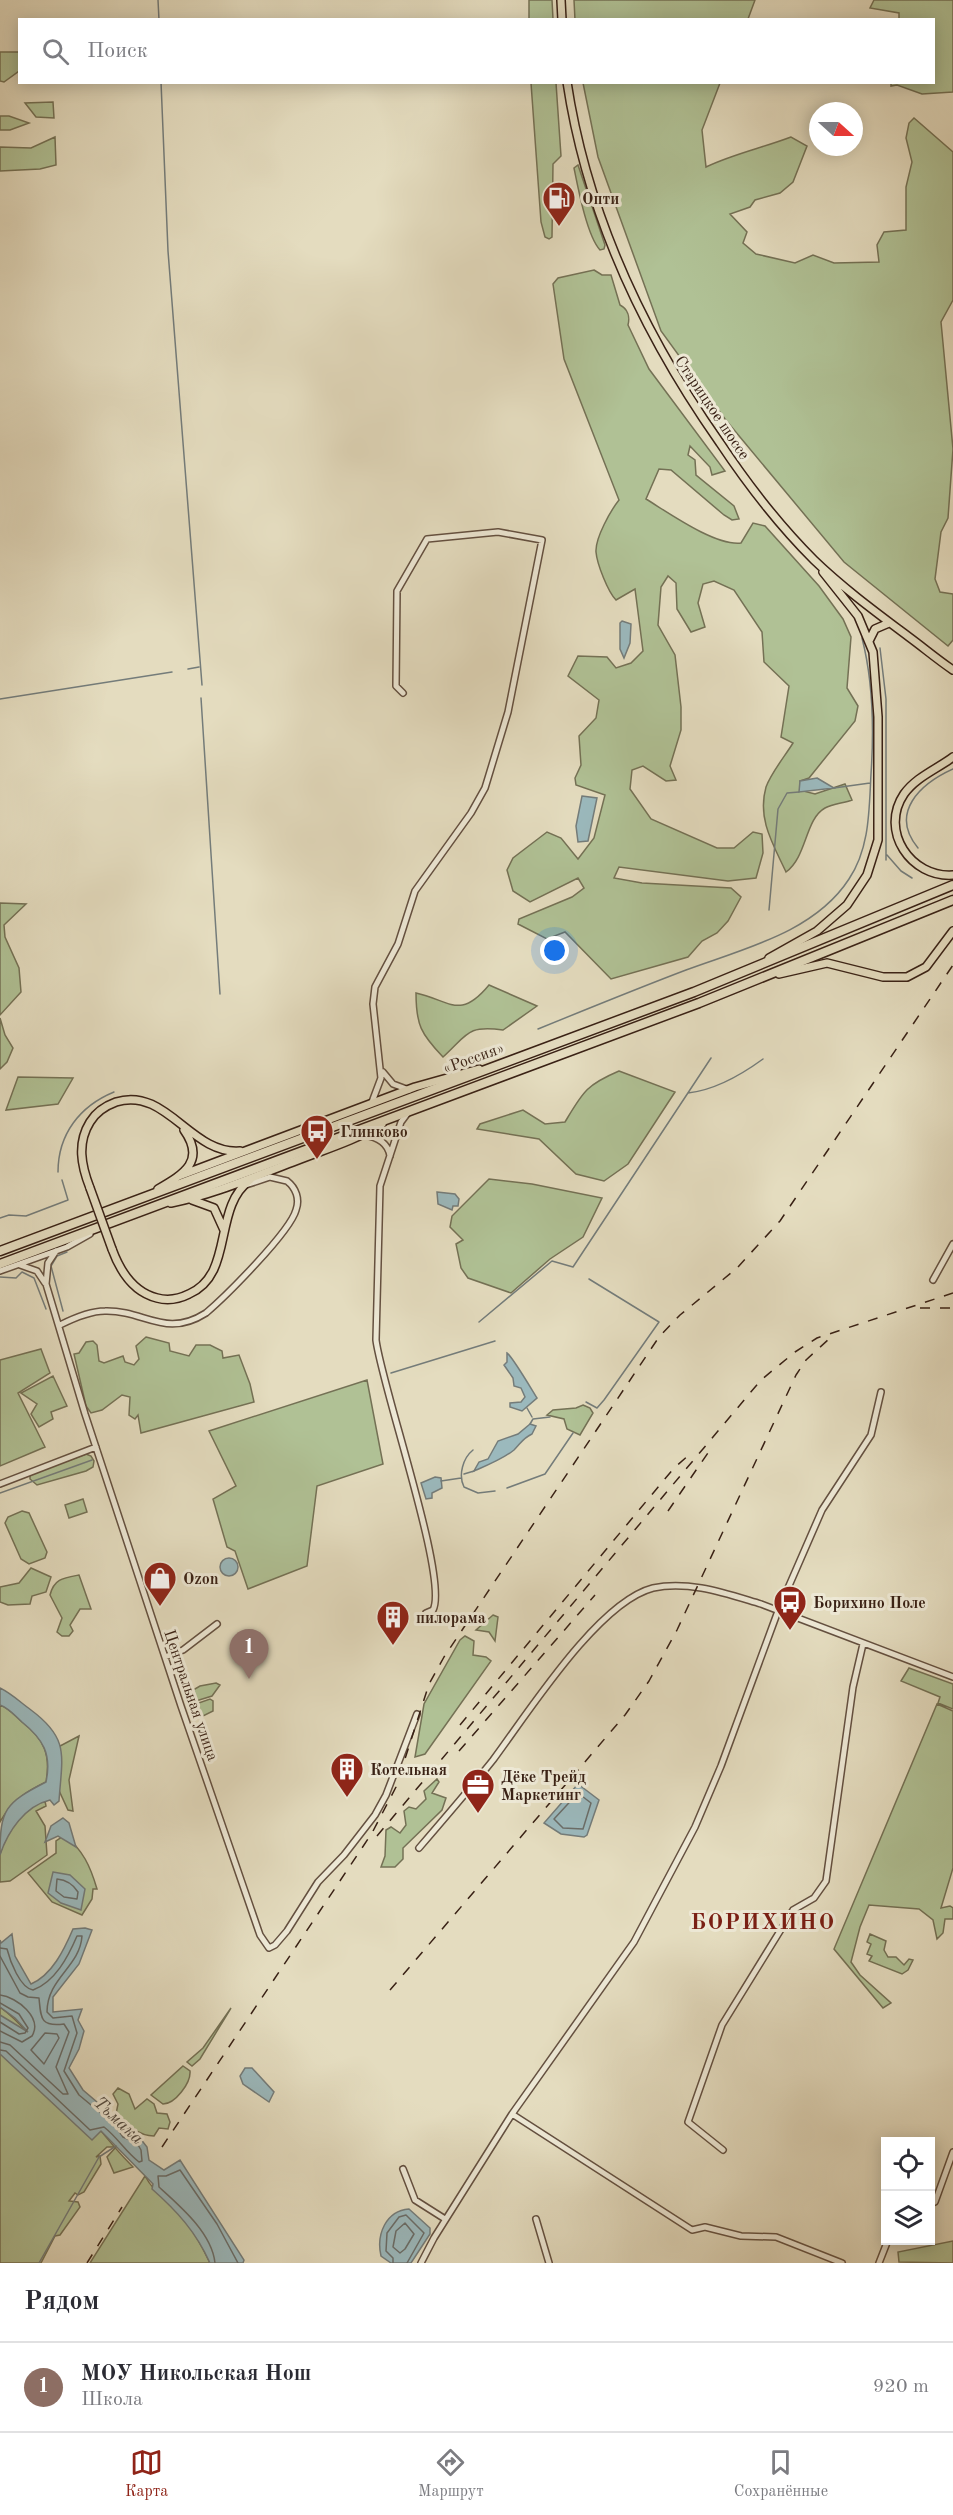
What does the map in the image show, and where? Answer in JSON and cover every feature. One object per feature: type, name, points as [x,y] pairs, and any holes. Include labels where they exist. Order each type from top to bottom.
[{"type":"highway","name":"«Россия»","points":[[0,1251],[745,971],[953,885]]},
{"type":"highway","name":"«Россия»","points":[[0,1264],[749,982],[889,924],[952,901]]},
{"type":"main road","points":[[561,0],[562,18]]},
{"type":"main road","name":"Старицкое шоссе","points":[[567,84],[577,131],[604,228],[615,258],[650,332],[686,394],[738,470],[785,530],[817,562],[890,623],[949,668]]},
{"type":"main road","points":[[745,971],[827,923],[853,898],[871,866],[879,822],[877,679],[869,641],[854,610],[817,562]]},
{"type":"main road","points":[[869,641],[875,629],[890,623]]},
{"type":"main road","points":[[953,757],[907,790],[900,803],[896,820],[900,845],[913,862],[931,872],[953,875]]},
{"type":"main road","points":[[749,982],[827,963],[883,977],[907,977],[926,968],[953,932]]},
{"type":"main road","points":[[141,1198],[179,1176],[447,1076],[492,1066]]},
{"type":"main road","points":[[250,1150],[234,1151],[216,1147],[162,1110],[142,1101],[121,1101],[101,1109],[92,1119],[82,1144],[81,1161],[112,1249],[123,1273],[135,1287],[156,1298],[176,1298],[198,1289],[211,1276],[234,1200],[242,1187],[256,1175]]},
{"type":"main road","points":[[148,1208],[190,1200],[364,1135],[399,1114]]},
{"type":"main road","points":[[179,1176],[188,1167],[194,1155],[191,1142],[181,1125]]},
{"type":"main road","points":[[278,1140],[323,1130]]},
{"type":"main road","points":[[190,1200],[203,1202],[214,1208],[224,1230]]},
{"type":"street","points":[[371,1104],[380,1088],[381,1068],[373,1004],[375,987],[398,944],[415,891],[471,813],[485,788],[508,712],[514,668],[531,601],[542,540],[498,532],[427,539],[397,591],[396,686],[403,693]]},
{"type":"street","points":[[381,1068],[389,1081],[409,1090]]},
{"type":"street","points":[[412,1109],[401,1122],[380,1186],[376,1340],[379,1364],[401,1436],[432,1569],[437,1598],[433,1610],[426,1612]]},
{"type":"street","points":[[364,1135],[382,1141],[388,1147],[391,1157]]},
{"type":"street","points":[[60,1325],[105,1311],[165,1325],[191,1321],[206,1313],[283,1232],[296,1210],[296,1194],[290,1184],[282,1179],[270,1177],[242,1187]]},
{"type":"street","points":[[0,1271],[56,1251],[113,1222]]},
{"type":"street","points":[[933,1280],[953,1244]]},
{"type":"street","points":[[46,1284],[48,1263],[56,1251]]},
{"type":"street","points":[[16,1265],[33,1269],[46,1284]]},
{"type":"street","name":"Центральная улица","points":[[46,1284],[85,1414],[165,1657],[260,1935],[269,1948],[275,1945],[287,1931],[318,1882],[344,1855],[375,1815],[386,1795],[417,1714]]},
{"type":"street","points":[[421,2263],[445,2219],[512,2114],[634,1942],[695,1827],[721,1766],[778,1611],[822,1510],[871,1435],[881,1392]]},
{"type":"street","points":[[0,1484],[96,1448]]},
{"type":"street","points":[[419,1848],[539,1699],[576,1649],[605,1617],[644,1591],[659,1587],[687,1586],[731,1595],[953,1677]]},
{"type":"street","points":[[165,1657],[183,1650],[217,1624]]},
{"type":"street","points":[[723,2150],[688,2122],[722,2025],[793,1910],[814,1898],[826,1881],[853,1687],[863,1644]]},
{"type":"street","points":[[512,2114],[692,2230],[705,2227],[741,2236],[776,2237],[842,2263]]},
{"type":"street","points":[[935,2202],[953,2152]]},
{"type":"street","points":[[403,2169],[415,2200],[445,2219]]},
{"type":"street","points":[[536,2219],[549,2263]]},
{"type":"street","points":[[879,2263],[886,2245]]},
{"type":"green space","points":[[529,0],[552,0],[553,18],[529,18]]},
{"type":"green space","points":[[574,0],[755,0],[748,18],[575,18]]},
{"type":"green space","points":[[874,0],[953,0],[953,92],[922,94],[897,85],[891,86],[891,84],[935,84],[935,18],[899,18],[899,13],[870,8]]},
{"type":"green space","points":[[0,52],[18,52],[18,72],[4,82],[0,81]]},
{"type":"green space","points":[[531,84],[556,84],[561,156],[553,164],[552,237],[549,239],[545,237],[541,222]]},
{"type":"green space","points":[[583,84],[720,84],[702,130],[706,167],[791,137],[807,146],[793,182],[780,193],[755,200],[750,207],[730,214],[747,232],[743,243],[756,254],[795,263],[813,255],[834,263],[879,262],[877,245],[884,232],[906,230],[906,187],[912,162],[906,138],[909,123],[914,118],[953,152],[953,300],[941,322],[953,449],[948,518],[941,532],[935,579],[940,592],[953,594],[953,640],[948,646],[844,562],[725,419],[661,331],[598,157]]},
{"type":"green space","points":[[53,102],[54,118],[36,117],[25,103]]},
{"type":"green space","points":[[0,116],[9,116],[29,123],[10,130],[0,130]]},
{"type":"green space","points":[[55,137],[56,165],[40,169],[0,171],[0,147],[31,148]]},
{"type":"green space","points":[[578,165],[605,245],[604,249],[600,250],[595,243],[587,223],[574,168]]},
{"type":"green space","points":[[594,270],[602,275],[611,275],[620,305],[628,314],[628,325],[649,369],[725,471],[712,475],[710,467],[690,446],[688,455],[695,460],[696,475],[734,506],[739,519],[732,520],[724,515],[671,470],[659,469],[646,499],[692,527],[730,543],[741,543],[753,523],[765,526],[819,586],[843,619],[851,637],[847,688],[858,706],[855,721],[809,778],[800,781],[803,791],[815,794],[845,784],[852,800],[825,808],[818,813],[798,857],[786,872],[768,831],[764,799],[768,782],[793,743],[781,737],[789,686],[764,662],[762,632],[734,590],[714,581],[703,584],[698,603],[705,627],[691,632],[677,609],[676,583],[668,576],[661,587],[658,625],[675,655],[681,707],[681,730],[670,766],[676,780],[666,781],[643,766],[632,770],[630,789],[651,819],[717,848],[734,848],[753,832],[762,834],[763,853],[756,878],[728,881],[619,867],[614,878],[642,883],[731,888],[741,897],[728,921],[717,933],[702,941],[688,957],[611,979],[565,932],[547,939],[518,924],[519,919],[572,897],[584,888],[578,878],[530,902],[513,891],[507,870],[513,858],[547,832],[561,838],[578,859],[594,838],[605,795],[576,785],[575,778],[581,765],[579,736],[596,718],[599,700],[568,676],[578,656],[607,657],[616,668],[631,663],[643,651],[635,589],[616,600],[606,584],[597,557],[596,546],[601,532],[619,500],[564,359],[553,284],[558,278]]},
{"type":"green space","points":[[0,903],[26,904],[4,925],[5,937],[19,968],[21,992],[0,1015]]},
{"type":"green space","points":[[489,985],[537,1006],[503,1030],[482,1029],[469,1033],[443,1057],[421,1028],[417,1013],[416,993],[447,1003],[462,1005],[479,996]]},
{"type":"green space","points":[[0,1018],[5,1035],[13,1048],[7,1062],[0,1069]]},
{"type":"green space","points":[[619,1071],[675,1092],[628,1164],[604,1181],[576,1174],[539,1139],[477,1129],[480,1124],[523,1110],[545,1124],[565,1122],[586,1090]]},
{"type":"green space","points":[[18,1077],[73,1078],[58,1104],[6,1110]]},
{"type":"green space","points":[[489,1179],[532,1184],[602,1198],[583,1237],[550,1259],[511,1293],[468,1278],[461,1268],[456,1244],[463,1240],[450,1227],[452,1216]]},
{"type":"green space","points":[[146,1337],[169,1343],[170,1351],[189,1356],[196,1345],[210,1345],[222,1351],[223,1358],[239,1355],[254,1402],[141,1433],[138,1415],[135,1419],[129,1415],[130,1397],[122,1395],[102,1410],[91,1413],[86,1406],[74,1354],[79,1353],[86,1342],[93,1341],[97,1345],[99,1361],[104,1363],[123,1356],[125,1362],[134,1365],[139,1359],[136,1346]]},
{"type":"green space","points":[[41,1349],[50,1373],[18,1393],[45,1447],[0,1466],[0,1360]]},
{"type":"green space","points":[[53,1376],[67,1406],[51,1412],[53,1419],[39,1427],[31,1414],[37,1404],[21,1393]]},
{"type":"green space","points":[[367,1380],[383,1464],[317,1486],[307,1566],[248,1589],[235,1551],[227,1547],[213,1499],[236,1486],[209,1431]]},
{"type":"green space","points":[[583,1405],[590,1408],[593,1413],[580,1435],[567,1429],[564,1419],[547,1415],[553,1410],[576,1408]]},
{"type":"green space","points":[[86,1454],[94,1461],[93,1467],[86,1471],[37,1485],[30,1479],[30,1475],[34,1473]]},
{"type":"green space","points":[[83,1499],[87,1512],[69,1518],[65,1505]]},
{"type":"green space","points":[[22,1511],[29,1513],[47,1552],[45,1558],[29,1564],[21,1559],[5,1523],[8,1517]]},
{"type":"green space","points":[[31,1568],[51,1577],[46,1592],[32,1596],[30,1604],[8,1605],[0,1602],[0,1587],[19,1583]]},
{"type":"green space","points":[[79,1575],[91,1609],[80,1609],[70,1625],[73,1631],[69,1636],[62,1636],[57,1632],[62,1618],[50,1595],[57,1582]]},
{"type":"green space","points":[[493,1615],[498,1617],[495,1641],[489,1632],[476,1630]]},
{"type":"green space","points":[[465,1636],[474,1641],[473,1655],[486,1657],[491,1661],[425,1754],[415,1757],[424,1704],[460,1640]]},
{"type":"green space","points":[[909,1668],[953,1684],[953,1709],[938,1703],[940,1697],[901,1681]]},
{"type":"green space","points":[[216,1683],[220,1685],[212,1696],[196,1701],[187,1697],[188,1693],[200,1686]]},
{"type":"green space","points":[[210,1699],[213,1701],[213,1711],[199,1718],[195,1716],[193,1705]]},
{"type":"green space","points":[[937,1704],[953,1711],[953,1868],[941,1908],[950,1906],[953,1908],[953,1919],[945,1919],[943,1933],[937,1939],[933,1920],[919,1909],[869,1905],[860,1927],[851,1962],[860,1975],[891,2003],[883,2008],[834,1949]]},
{"type":"green space","points":[[0,1705],[30,1728],[41,1741],[46,1755],[47,1772],[46,1782],[20,1798],[9,1808],[0,1822]]},
{"type":"green space","points":[[79,1736],[69,1780],[73,1811],[68,1810],[56,1784],[60,1746]]},
{"type":"green space","points":[[437,1779],[439,1782],[432,1793],[446,1798],[442,1810],[403,1848],[403,1859],[395,1867],[381,1867],[385,1856],[386,1830],[391,1827],[400,1833],[406,1825],[404,1811],[409,1807],[416,1809],[426,1799],[424,1791]]},
{"type":"green space","points":[[45,1801],[46,1806],[36,1811],[45,1826],[47,1855],[10,1881],[0,1882],[0,1854],[6,1838],[23,1815]]},
{"type":"green space","points":[[65,1835],[85,1859],[97,1889],[93,1889],[92,1899],[82,1915],[52,1902],[28,1873],[56,1853],[56,1841]]},
{"type":"green space","points":[[870,1934],[886,1941],[884,1950],[888,1957],[896,1957],[904,1965],[909,1959],[913,1960],[908,1970],[902,1974],[869,1961],[872,1956],[867,1954],[871,1944],[867,1942]]},
{"type":"green space","points":[[0,2007],[32,2038],[114,2147],[107,2147],[96,2157],[100,2156],[101,2164],[84,2192],[78,2195],[75,2193],[69,2201],[78,2202],[80,2207],[60,2235],[55,2236],[41,2263],[0,2263]]},
{"type":"green space","points":[[231,2008],[200,2059],[192,2066],[187,2062],[203,2048]]},
{"type":"green space","points":[[183,2066],[190,2071],[190,2076],[177,2097],[163,2104],[151,2095]]},
{"type":"green space","points":[[118,2088],[129,2094],[135,2109],[147,2099],[154,2104],[157,2113],[167,2114],[170,2122],[168,2129],[159,2128],[154,2136],[149,2136],[129,2126],[116,2114],[118,2104],[113,2094]]},
{"type":"green space","points":[[115,2148],[133,2167],[114,2173],[107,2157]]},
{"type":"green space","points":[[145,2176],[185,2220],[210,2263],[90,2263]]},
{"type":"green space","points":[[953,2241],[953,2263],[899,2262],[898,2252]]},
{"type":"water","points":[[622,621],[631,624],[630,643],[624,658],[620,649],[620,623]]},
{"type":"water","points":[[817,778],[834,788],[799,792],[800,781]]},
{"type":"water","points":[[582,796],[597,798],[588,841],[578,842],[576,826]]},
{"type":"water","points":[[437,1192],[455,1194],[459,1199],[458,1206],[453,1206],[452,1210],[438,1204]]},
{"type":"water","points":[[507,1353],[537,1398],[522,1411],[510,1407],[510,1403],[521,1402],[525,1397],[521,1388],[514,1386],[513,1378],[504,1365],[507,1362]]},
{"type":"water","points":[[530,1424],[536,1426],[532,1434],[514,1450],[474,1471],[479,1462],[488,1459],[498,1441],[518,1434]]},
{"type":"water","points":[[435,1477],[441,1478],[442,1488],[432,1493],[432,1498],[426,1499],[421,1483]]},
{"type":"water","points":[[229,1558],[235,1561],[238,1567],[235,1573],[229,1576],[223,1573],[220,1567],[223,1561]]},
{"type":"water","points":[[0,1688],[44,1720],[58,1740],[62,1760],[59,1801],[54,1805],[50,1800],[41,1803],[25,1814],[8,1837],[0,1855],[1,1827],[8,1809],[13,1802],[46,1782],[48,1763],[40,1741],[12,1712],[0,1705]]},
{"type":"water","points":[[578,1784],[599,1800],[587,1835],[584,1837],[561,1834],[544,1823]]},
{"type":"water","points":[[63,1818],[69,1823],[76,1847],[58,1836],[45,1842],[51,1826]]},
{"type":"water","points":[[53,1872],[70,1875],[85,1889],[81,1910],[61,1903],[48,1893]]},
{"type":"water","points":[[73,1929],[92,1930],[79,1964],[53,1997],[53,2012],[82,2009],[78,2020],[84,2031],[79,2049],[69,2068],[83,2090],[118,2120],[128,2132],[140,2138],[147,2147],[149,2160],[164,2170],[180,2160],[244,2260],[243,2263],[210,2263],[199,2241],[170,2205],[152,2189],[153,2184],[101,2131],[92,2140],[0,2054],[0,2015],[28,2032],[0,2007],[0,1940],[1,1943],[12,1934],[15,1956],[31,1984],[51,1968]]},
{"type":"water","points":[[245,2068],[252,2068],[274,2092],[269,2102],[243,2084],[240,2076]]},
{"type":"water","points":[[409,2209],[430,2228],[430,2234],[411,2263],[391,2263],[381,2256],[380,2240],[384,2225],[394,2214]]},
{"type":"waterway","points":[[158,0],[159,18]]},
{"type":"waterway","points":[[161,84],[168,251],[202,685]]},
{"type":"waterway","points":[[538,1029],[775,937],[817,913],[834,898],[856,867],[865,841],[869,814],[872,706],[862,638]]},
{"type":"waterway","points":[[880,648],[886,699],[886,860]]},
{"type":"waterway","points":[[188,669],[199,667]]},
{"type":"waterway","points":[[0,699],[172,672]]},
{"type":"waterway","points":[[201,698],[220,994]]},
{"type":"waterway","points":[[918,848],[910,835],[907,823],[912,801],[930,783],[953,769]]},
{"type":"waterway","points":[[834,788],[870,783]]},
{"type":"waterway","points":[[769,910],[778,809],[787,793],[799,792]]},
{"type":"waterway","points":[[887,855],[901,871],[912,878]]},
{"type":"waterway","points":[[479,1322],[552,1261],[573,1267],[711,1058]]},
{"type":"waterway","points":[[688,1093],[708,1089],[728,1081],[763,1059]]},
{"type":"waterway","points":[[58,1172],[62,1145],[73,1123],[91,1105],[114,1092]]},
{"type":"waterway","points":[[0,1218],[9,1215],[26,1216],[68,1200],[62,1180]]},
{"type":"waterway","points":[[63,1311],[51,1266],[57,1256],[67,1252]]},
{"type":"waterway","points":[[0,1277],[16,1278],[22,1272],[34,1278],[46,1309]]},
{"type":"waterway","points":[[586,1402],[597,1408],[659,1322],[589,1279]]},
{"type":"waterway","points":[[391,1373],[495,1341]]},
{"type":"waterway","points":[[527,1408],[532,1417]]},
{"type":"waterway","points":[[530,1424],[533,1419],[550,1417]]},
{"type":"waterway","points":[[507,1488],[545,1474],[573,1433]]},
{"type":"waterway","points":[[473,1450],[462,1467],[461,1477],[464,1487],[478,1493],[495,1491]]},
{"type":"waterway","points":[[0,1493],[92,1460]]},
{"type":"waterway","points":[[464,1474],[474,1471]]},
{"type":"waterway","points":[[441,1481],[461,1478]]},
{"type":"waterway","points":[[39,2263],[99,2157],[116,2146]]},
{"type":"railway","points":[[162,2147],[372,1833],[396,1787],[429,1684],[444,1657],[659,1337],[680,1315],[737,1268],[780,1221],[953,965]]},
{"type":"railway","points":[[377,1836],[761,1380],[795,1352],[817,1338],[953,1293]]},
{"type":"railway","points":[[920,1308],[953,1308]]},
{"type":"railway","points":[[390,1990],[625,1715],[649,1681],[677,1630],[796,1375],[806,1360],[829,1339]]},
{"type":"railway","points":[[668,1511],[712,1447]]},
{"type":"railway","points":[[460,1725],[674,1468],[689,1455]]},
{"type":"railway","points":[[459,1751],[595,1595]]},
{"type":"railway","points":[[87,2263],[122,2207]]},
{"type":"place","name":"Опти","points":[[559,227]]},
{"type":"place","name":"Глинково","points":[[317,1160]]},
{"type":"place","name":"Ozon","points":[[160,1607]]},
{"type":"place","name":"Борихино Поле","points":[[790,1631]]},
{"type":"place","name":"пилорама","points":[[393,1646]]},
{"type":"place","name":"МОУ Никольская Нош","points":[[249,1679]]},
{"type":"place","name":"Котельная","points":[[347,1798]]},
{"type":"place","name":"Дёке Трейд Маркетинг","points":[[478,1814]]},
{"type":"district","name":"БОРИХИНО","points":[[763,1921]]},
{"type":"water label","name":"Тьмака","points":[[119,2120]]}]
